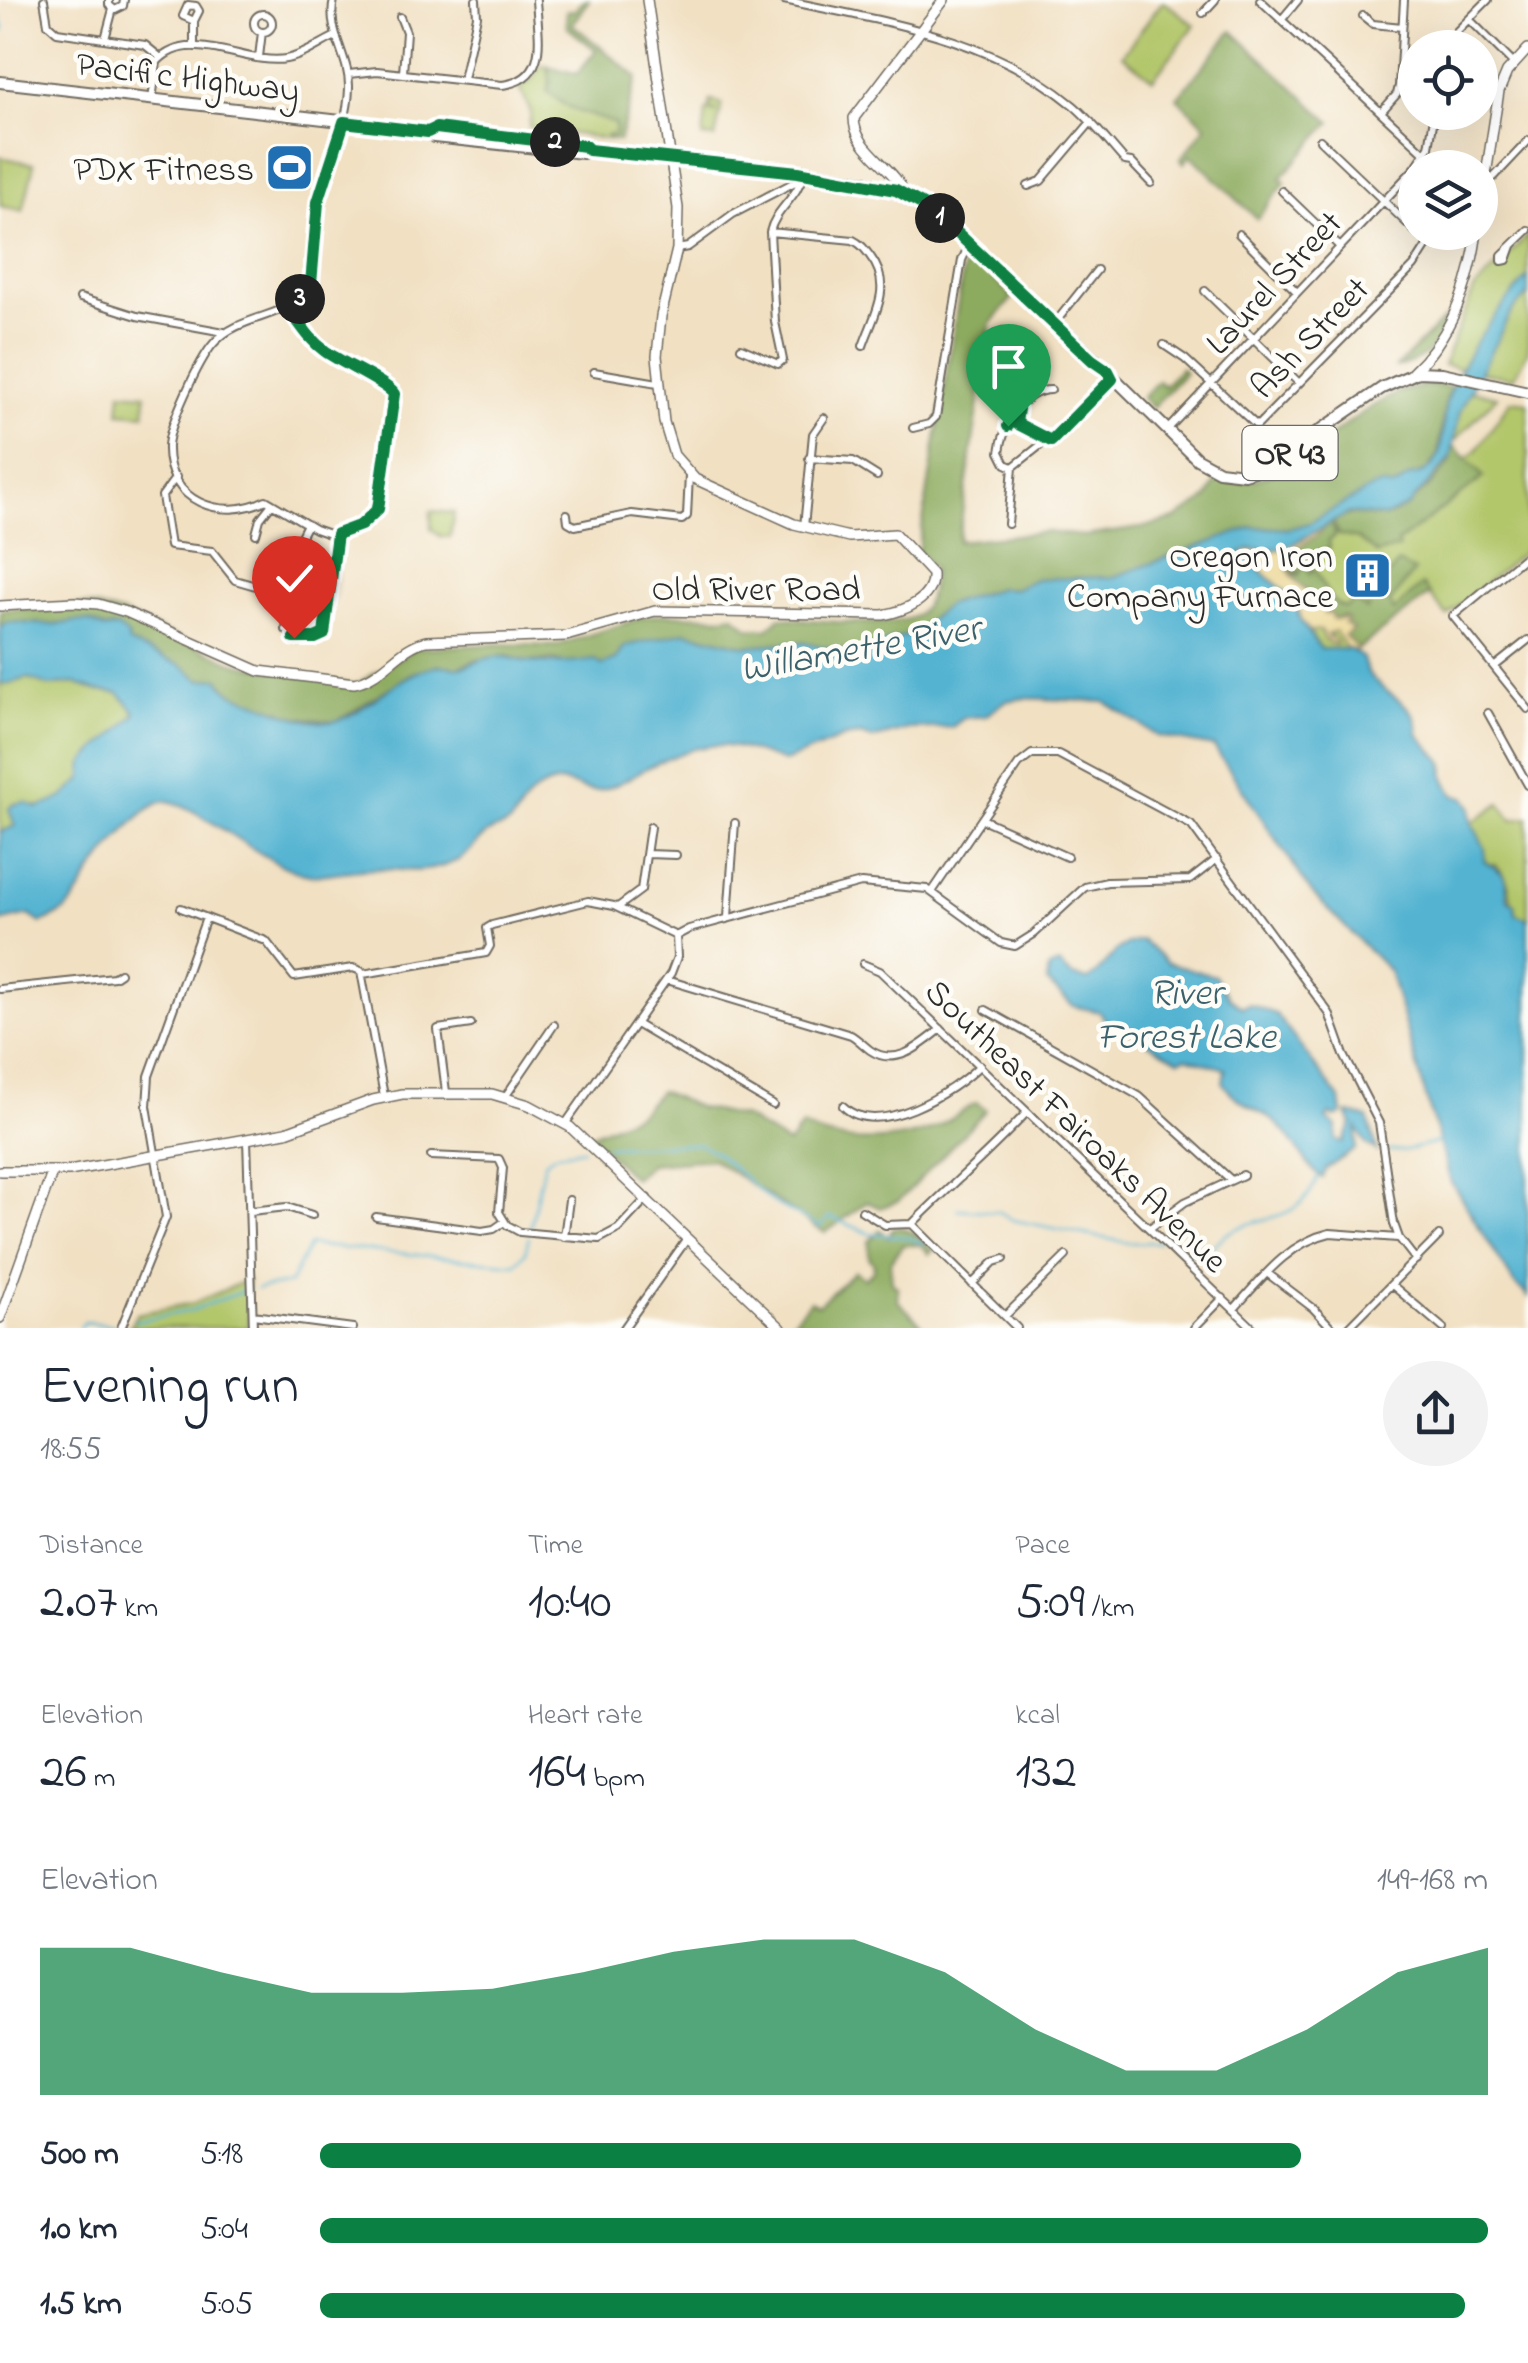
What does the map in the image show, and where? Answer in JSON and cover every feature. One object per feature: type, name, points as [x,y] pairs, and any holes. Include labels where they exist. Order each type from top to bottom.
[{"type":"main road","name":"Pacific Highway","points":[[0,82],[428,132],[436,128],[504,135],[585,146],[589,150],[870,183],[906,195],[934,212],[1166,430],[1212,468],[1235,474],[1254,472],[1276,462],[1382,388],[1410,374],[1439,372],[1528,392]]},
{"type":"street","points":[[44,0],[48,24],[56,32],[145,45],[161,58]]},
{"type":"street","points":[[105,39],[113,9],[109,0]]},
{"type":"street","points":[[113,9],[121,8],[124,0]]},
{"type":"street","points":[[288,308],[312,342],[371,380],[386,384],[394,394],[378,509],[361,525],[337,534],[324,533],[266,500],[235,511],[204,506],[191,497],[176,477],[169,458],[172,429],[198,364],[224,332],[288,308],[302,298],[311,284],[318,202],[344,122],[350,74],[336,36],[334,0]]},
{"type":"street","points":[[463,80],[477,16],[476,0]]},
{"type":"street","points":[[350,74],[378,70],[502,85],[516,83],[536,65],[536,0]]},
{"type":"street","points":[[647,0],[678,216],[676,249],[659,326],[658,383],[670,448],[689,475],[804,527],[809,458],[814,434],[824,418]]},
{"type":"street","points":[[784,0],[922,29],[973,46],[1062,96],[1152,182]]},
{"type":"street","points":[[906,195],[856,133],[855,114],[944,0]]},
{"type":"street","points":[[1203,13],[1215,0]]},
{"type":"street","points":[[1260,0],[1422,150]]},
{"type":"street","points":[[1282,18],[1298,0]]},
{"type":"street","points":[[1382,112],[1399,86],[1404,0]]},
{"type":"street","points":[[1461,30],[1488,0]]},
{"type":"street","points":[[400,16],[406,32],[402,74]]},
{"type":"street","points":[[1364,16],[1373,24],[1402,27]]},
{"type":"street","points":[[1469,19],[1514,64]]},
{"type":"street","points":[[194,21],[194,47]]},
{"type":"street","points":[[259,57],[262,32]]},
{"type":"street","points":[[152,100],[153,76],[161,58],[174,50],[194,47],[286,60],[336,36]]},
{"type":"street","points":[[1489,150],[1498,91],[1528,49]]},
{"type":"street","points":[[1028,186],[1042,181],[1090,122]]},
{"type":"street","points":[[1320,140],[1398,215]]},
{"type":"street","points":[[1498,173],[1528,141]]},
{"type":"street","points":[[870,183],[884,165]]},
{"type":"street","points":[[676,249],[688,247],[733,214],[803,174]]},
{"type":"street","points":[[741,348],[771,363],[778,364],[784,356],[775,322],[770,232],[774,218],[800,187],[803,174]]},
{"type":"street","name":"Laurel Street","points":[[1166,430],[1398,186]]},
{"type":"street","points":[[1282,191],[1340,247]]},
{"type":"street","points":[[1512,246],[1528,230]]},
{"type":"street","points":[[770,232],[852,240],[864,247],[878,267],[883,289],[863,346]]},
{"type":"street","points":[[1239,234],[1297,292]]},
{"type":"street","points":[[914,428],[929,424],[936,417],[962,260],[970,244]]},
{"type":"street","name":"Ash Street","points":[[1210,384],[1257,426],[1426,250]]},
{"type":"street","points":[[1410,374],[1436,347],[1467,281],[1473,250]]},
{"type":"street","points":[[1054,324],[1097,270]]},
{"type":"street","points":[[1205,291],[1298,383]]},
{"type":"street","points":[[80,298],[137,316],[224,332]]},
{"type":"street","points":[[1164,345],[1210,384]]},
{"type":"street","points":[[1436,347],[1439,372]]},
{"type":"street","points":[[1017,350],[1011,372],[1020,400],[1016,423],[1051,441]]},
{"type":"street","points":[[594,372],[658,383]]},
{"type":"street","points":[[1008,524],[1014,467],[1051,441],[1110,377]]},
{"type":"street","points":[[1014,467],[1006,464],[1000,452],[1004,434],[1018,409],[1042,390],[1050,390]]},
{"type":"street","points":[[809,458],[853,462],[878,476]]},
{"type":"street","points":[[567,514],[568,522],[575,526],[632,514],[682,520],[687,516],[689,475]]},
{"type":"street","points":[[176,477],[162,496],[170,546],[212,551],[235,580],[290,596]]},
{"type":"street","points":[[256,534],[260,519],[271,504]]},
{"type":"street","points":[[297,544],[307,524]]},
{"type":"street","name":"Old River Road","points":[[0,606],[98,604],[126,612],[258,670],[354,683],[374,676],[408,648],[426,641],[572,635],[655,611],[883,616],[914,605],[932,586],[931,572],[898,536],[884,533],[853,538],[804,527]]},
{"type":"street","points":[[294,558],[285,624],[288,635],[308,638],[324,634],[337,534]]},
{"type":"street","points":[[1528,554],[1453,616],[1528,709]]},
{"type":"street","points":[[1494,667],[1528,640]]},
{"type":"street","points":[[1488,712],[1528,785]]},
{"type":"street","points":[[932,892],[1019,764],[1032,754],[1048,752],[1072,759],[1182,817],[1192,825],[1329,1014],[1344,1055],[1379,1124],[1391,1210],[1399,1238],[1416,1260]]},
{"type":"street","points":[[981,819],[1068,857]]},
{"type":"street","points":[[728,917],[735,823]]},
{"type":"street","points":[[618,908],[641,890],[650,827]]},
{"type":"street","points":[[647,854],[676,855]]},
{"type":"street","points":[[676,936],[689,928],[860,884],[932,892],[1000,943],[1016,946],[1086,888],[1107,882],[1190,880],[1217,859]]},
{"type":"street","points":[[181,908],[266,941],[294,977],[300,979],[353,968],[362,974],[486,953],[490,946],[487,928],[588,901],[618,908],[676,936]]},
{"type":"street","points":[[121,1328],[166,1216],[147,1086],[206,918]]},
{"type":"street","points":[[566,1124],[667,980],[676,957],[676,936]]},
{"type":"street","name":"Southeast Fairoaks Avenue","points":[[863,964],[880,971],[1252,1328]]},
{"type":"street","points":[[0,988],[114,977],[120,973]]},
{"type":"street","points":[[362,974],[384,1096]]},
{"type":"street","points":[[667,980],[840,1031],[886,1056],[908,1053],[941,1030]]},
{"type":"street","points":[[986,1010],[1139,1096],[1230,1179]]},
{"type":"street","points":[[446,1092],[438,1030],[471,1024]]},
{"type":"street","points":[[636,1024],[773,1105]]},
{"type":"street","points":[[505,1097],[554,1025]]},
{"type":"street","points":[[843,1106],[850,1113],[863,1115],[903,1112],[949,1092],[980,1065]]},
{"type":"street","points":[[0,1171],[52,1173],[247,1139],[308,1126],[384,1096],[446,1092],[505,1097],[566,1124],[780,1328]]},
{"type":"street","points":[[862,1210],[885,1225],[912,1224],[954,1182],[980,1163],[1027,1112]]},
{"type":"street","points":[[247,1139],[254,1328]]},
{"type":"street","points":[[431,1156],[493,1158],[503,1162],[498,1203],[504,1222],[520,1232],[590,1240],[607,1236],[646,1198]]},
{"type":"street","points":[[0,1318],[52,1173]]},
{"type":"street","points":[[1150,1228],[1185,1202],[1243,1175]]},
{"type":"street","points":[[564,1237],[569,1200]]},
{"type":"street","points":[[251,1211],[287,1207],[312,1215]]},
{"type":"street","points":[[376,1217],[482,1230],[494,1229],[504,1222]]},
{"type":"street","points":[[912,1224],[1018,1328]]},
{"type":"street","points":[[1234,1309],[1291,1252],[1326,1233],[1399,1238]]},
{"type":"street","points":[[1348,1328],[1439,1236]]},
{"type":"street","points":[[624,1328],[688,1238]]},
{"type":"street","points":[[1006,1316],[1066,1256]]},
{"type":"street","points":[[972,1284],[994,1262],[1004,1259]]},
{"type":"street","points":[[1267,1274],[1310,1305],[1332,1328]]},
{"type":"street","points":[[1392,1284],[1443,1328]]},
{"type":"street","points":[[1194,1328],[1223,1298]]},
{"type":"street","points":[[253,1315],[354,1328]]},
{"type":"green space","points":[[583,0],[589,0],[572,24],[637,77],[619,141],[608,139],[607,135],[615,135],[615,124],[568,108],[547,91],[548,66],[577,74],[596,50],[567,27],[566,11],[575,10]]},
{"type":"green space","points":[[1163,1],[1195,25],[1153,79],[1122,55]]},
{"type":"green space","points":[[1232,31],[1331,122],[1281,178],[1285,183],[1257,219],[1191,155],[1184,163],[1181,159],[1206,126],[1177,98]]},
{"type":"green space","points":[[599,47],[637,77],[619,141],[529,127],[531,113],[520,88],[542,65],[577,74]]},
{"type":"green space","points":[[711,101],[722,104],[715,138],[703,137],[706,111],[717,112],[709,109]]},
{"type":"green space","points":[[0,157],[34,164],[23,211],[0,206]]},
{"type":"green space","points":[[1528,235],[1528,351],[1513,378],[1443,365],[1474,290]]},
{"type":"green space","points":[[966,252],[1013,297],[991,324],[958,541],[1046,532],[1084,536],[1175,519],[1208,498],[1217,479],[1248,481],[1277,472],[1360,414],[1389,397],[1419,387],[1452,387],[1446,398],[1438,454],[1427,471],[1409,477],[1399,487],[1370,489],[1310,523],[1289,529],[1253,527],[1114,577],[1036,579],[1014,589],[1000,588],[948,604],[913,634],[863,649],[841,651],[803,642],[746,646],[686,632],[625,646],[616,660],[602,665],[595,660],[570,665],[506,656],[413,673],[336,722],[288,716],[247,701],[219,678],[200,680],[182,666],[129,644],[128,637],[112,627],[106,629],[78,621],[55,625],[8,622],[0,627],[0,610],[87,605],[123,614],[237,664],[355,685],[416,648],[555,646],[665,614],[734,615],[749,628],[768,629],[780,617],[852,622],[909,618],[923,609],[931,587],[933,569],[918,552]]},
{"type":"green space","points":[[1447,316],[1430,351],[1395,368]]},
{"type":"green space","points":[[1181,368],[1185,373],[1152,408],[1142,398],[1158,381],[1164,386]]},
{"type":"green space","points":[[1437,384],[1497,396],[1453,443],[1453,448],[1467,458],[1511,400],[1528,402],[1528,548],[1447,616],[1429,594],[1355,651],[1320,649],[1217,479],[1240,483],[1262,480],[1401,390]]},
{"type":"green space","points":[[121,392],[146,394],[145,414],[119,412]]},
{"type":"green space","points":[[1452,443],[1484,477],[1397,543],[1399,548],[1377,554],[1358,539],[1339,535],[1333,521],[1340,517],[1386,516],[1412,501],[1447,465]]},
{"type":"green space","points":[[431,511],[454,513],[450,537],[431,529]]},
{"type":"green space","points":[[1330,522],[1336,535],[1329,541],[1330,548],[1314,555],[1310,564],[1307,556],[1302,559],[1288,553],[1316,536]]},
{"type":"green space","points":[[1398,563],[1414,571],[1390,603],[1394,611],[1422,585],[1430,594],[1358,649],[1345,636],[1353,629],[1344,624],[1347,620],[1330,617],[1295,580],[1288,569],[1294,576],[1294,567],[1299,575],[1301,567],[1306,567],[1310,574],[1313,567],[1338,605],[1345,608],[1356,601],[1367,610],[1370,599]]},
{"type":"green space","points":[[27,678],[49,686],[74,683],[119,693],[136,713],[86,760],[82,780],[62,798],[43,807],[16,803],[9,809],[15,825],[4,833],[0,832],[0,683]]},
{"type":"green space","points":[[1500,803],[1512,820],[1528,817],[1528,921],[1514,909],[1503,873],[1496,865],[1484,861],[1472,823]]},
{"type":"green space","points":[[660,1091],[700,1108],[745,1118],[788,1144],[802,1126],[832,1137],[880,1140],[927,1131],[976,1103],[986,1110],[899,1201],[880,1208],[867,1202],[825,1233],[712,1159],[650,1164],[633,1178],[590,1135],[639,1113]]},
{"type":"green space","points":[[893,1228],[916,1234],[934,1250],[929,1254],[922,1245],[903,1245],[890,1262],[892,1282],[898,1288],[897,1300],[922,1325],[920,1328],[788,1326],[810,1301],[818,1305],[855,1271],[864,1279],[873,1271],[869,1241],[880,1230],[888,1237]]},
{"type":"green space","points":[[247,1280],[249,1328],[130,1328],[136,1314],[194,1303]]},
{"type":"sand","points":[[1326,525],[1290,552],[1293,553],[1288,569],[1325,614],[1330,612],[1333,619],[1348,619],[1344,624],[1353,629],[1345,636],[1358,649],[1355,651],[1347,649],[1335,631],[1329,634],[1335,645],[1324,640],[1321,630],[1309,631],[1300,613],[1241,553],[1288,546]]},
{"type":"water","points":[[1528,277],[1528,294],[1512,311],[1460,411],[1451,458],[1408,506],[1384,517],[1349,513],[1283,549],[1250,549],[1241,553],[1295,601],[1300,619],[1320,649],[1350,649],[1363,658],[1374,681],[1411,711],[1418,734],[1444,763],[1445,778],[1454,795],[1464,797],[1471,806],[1472,823],[1485,848],[1484,861],[1503,875],[1508,900],[1515,904],[1516,914],[1528,919],[1528,1297],[1512,1280],[1451,1182],[1389,971],[1312,893],[1214,747],[1158,736],[1105,702],[1025,698],[1006,701],[985,716],[964,718],[952,727],[908,729],[873,739],[860,735],[845,737],[784,762],[729,746],[701,747],[668,758],[606,789],[591,790],[564,783],[546,786],[531,795],[509,824],[487,834],[463,857],[426,870],[368,869],[316,875],[299,872],[256,851],[191,810],[161,802],[121,835],[64,911],[41,923],[29,915],[0,922],[0,832],[15,826],[9,809],[25,802],[38,808],[62,798],[82,780],[87,760],[136,713],[119,693],[74,683],[49,686],[27,678],[0,683],[0,627],[8,622],[55,625],[78,621],[105,629],[118,628],[127,634],[129,643],[183,666],[200,680],[219,678],[234,694],[318,722],[346,717],[421,670],[460,667],[491,657],[544,663],[595,660],[602,665],[616,660],[625,646],[686,632],[746,646],[803,642],[841,651],[863,649],[913,634],[948,604],[1000,588],[1014,589],[1036,579],[1114,577],[1253,527],[1289,529],[1310,523],[1370,489],[1394,487],[1425,472],[1440,451],[1446,402],[1457,375],[1484,331]]},
{"type":"water","name":"River Forest Lake","points":[[1142,940],[1168,963],[1215,976],[1229,998],[1242,1007],[1249,1004],[1276,1014],[1340,1099],[1342,1114],[1331,1114],[1327,1119],[1337,1126],[1336,1140],[1343,1143],[1352,1124],[1347,1113],[1368,1118],[1377,1151],[1366,1144],[1357,1128],[1356,1149],[1326,1169],[1322,1178],[1282,1128],[1228,1090],[1223,1083],[1225,1069],[1171,1056],[1120,1025],[1107,1023],[1100,1012],[1073,1006],[1047,982],[1049,968],[1059,964],[1072,976],[1088,980],[1122,947]]},
{"type":"waterway","points":[[0,17],[4,29],[0,37]]},
{"type":"waterway","points":[[1388,1151],[1439,1142]]},
{"type":"waterway","points":[[606,1146],[699,1144],[716,1153],[772,1202],[820,1227],[830,1217],[869,1233],[922,1243]]},
{"type":"waterway","points":[[530,1229],[544,1162],[555,1154],[583,1149]]},
{"type":"waterway","points":[[1173,1246],[1199,1255],[1230,1232],[1292,1210],[1310,1192],[1318,1176]]},
{"type":"waterway","points":[[957,1209],[1000,1212],[1013,1220],[1128,1243],[1159,1242]]},
{"type":"waterway","points":[[257,1289],[290,1283],[309,1245],[515,1264],[525,1253],[529,1237]]},
{"type":"waterway","points":[[135,1321],[190,1311],[249,1289]]},
{"type":"waterway","points":[[80,1328],[85,1322],[117,1326]]},
{"type":"place","name":"PDX Fitness","points":[[289,168]]},
{"type":"place","name":"Oregon Iron Company Furnace","points":[[1368,575]]},
{"type":"route","points":[[294,638],[324,634],[337,534],[361,525],[378,509],[394,394],[386,384],[371,380],[312,342],[288,308],[302,298],[311,284],[318,202],[344,122],[428,132],[436,128],[504,135],[585,146],[589,150],[788,173],[790,170],[878,185],[906,195],[950,226],[1108,371],[1112,379],[1051,441],[1016,423],[1018,409],[1008,426]]},
{"type":"water label","name":"Willamette River","points":[[860,647]]}]
